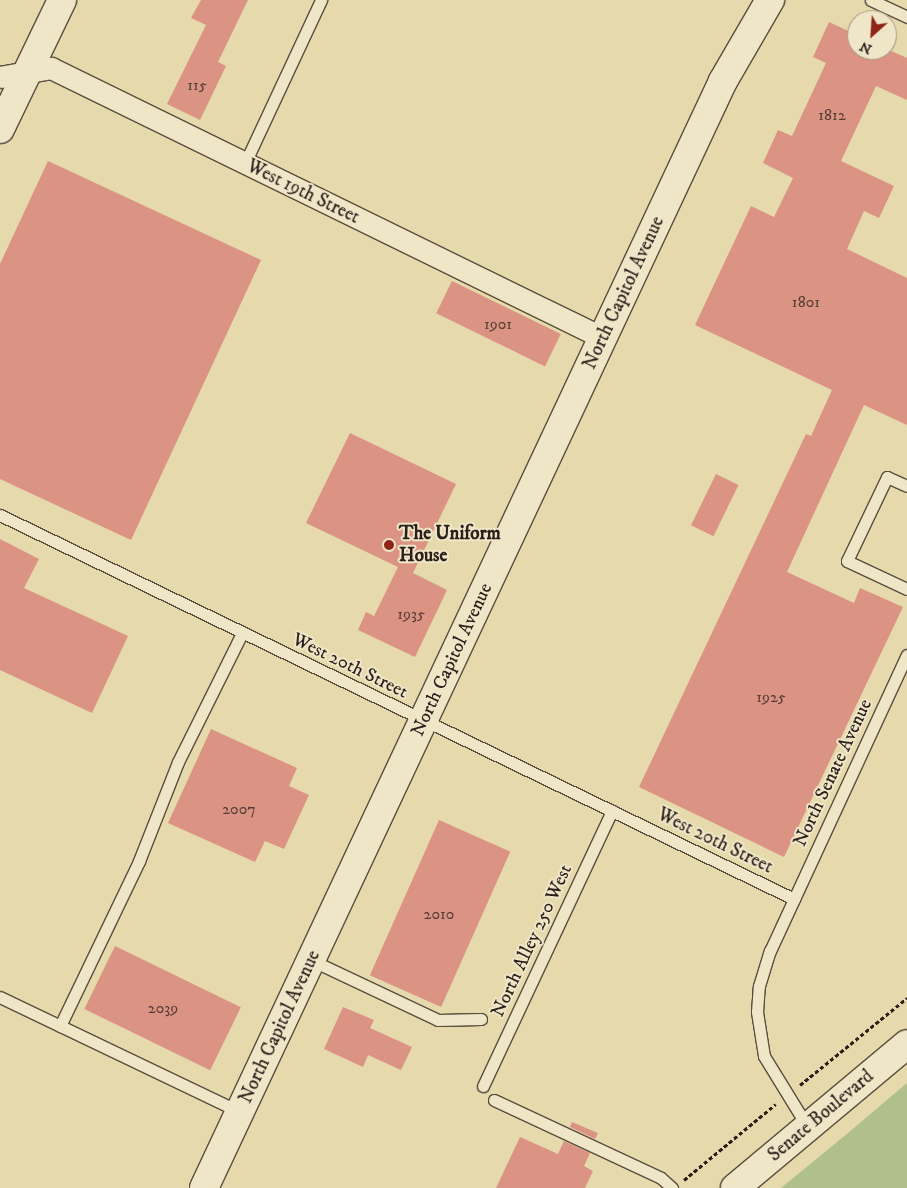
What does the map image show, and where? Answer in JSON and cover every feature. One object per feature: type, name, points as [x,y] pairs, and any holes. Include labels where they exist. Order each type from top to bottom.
[{"type":"main road","points":[[0,128],[62,0]]},
{"type":"main road","name":"North Capitol Avenue","points":[[204,1188],[723,81],[770,0]]},
{"type":"main road","name":"Senate Boulevard","points":[[735,1188],[907,1044]]},
{"type":"street","name":"West 19th Street","points":[[0,77],[51,68],[603,338]]},
{"type":"lane","points":[[245,163],[321,0]]},
{"type":"lane","points":[[871,0],[907,17]]},
{"type":"lane","points":[[907,486],[887,477],[847,561],[907,589]]},
{"type":"lane","name":"West 20th Street","points":[[0,515],[794,899]]},
{"type":"lane","points":[[60,1026],[139,861],[178,762],[242,633]]},
{"type":"lane","name":"North Senate Avenue","points":[[807,1126],[769,1067],[757,1012],[763,969],[907,655]]},
{"type":"lane","name":"North Alley 250 West","points":[[483,1086],[612,811]]},
{"type":"lane","points":[[311,960],[438,1020],[481,1020]]},
{"type":"lane","points":[[0,997],[240,1112]]},
{"type":"lane","points":[[494,1100],[661,1178],[672,1188]]},
{"type":"green space","points":[[907,1083],[907,1188],[781,1188],[848,1133]]},
{"type":"building","points":[[201,0],[248,0],[218,62],[226,66],[200,120],[167,104],[206,25],[191,18]]},
{"type":"building","points":[[829,22],[847,30],[847,60],[897,60],[897,54],[907,58],[907,100],[876,86],[841,161],[894,186],[879,218],[864,211],[847,249],[907,278],[907,425],[864,405],[787,572],[854,603],[860,588],[903,607],[784,857],[639,787],[806,434],[811,436],[832,390],[695,325],[751,206],[774,217],[793,178],[763,163],[778,130],[792,136],[826,63],[813,57]]},
{"type":"building","points":[[48,161],[261,260],[131,540],[0,479],[0,264]]},
{"type":"building","points":[[452,281],[561,334],[545,366],[436,313]]},
{"type":"building","name":"The Uniform House","points":[[350,433],[456,484],[413,573],[447,590],[415,657],[358,630],[366,612],[374,616],[398,567],[306,523]]},
{"type":"building","points":[[716,474],[738,485],[713,536],[691,525]]},
{"type":"building","points":[[0,539],[39,559],[24,588],[128,636],[92,713],[0,670]]},
{"type":"building","points":[[211,729],[297,768],[289,786],[309,795],[284,849],[265,841],[255,862],[168,823]]},
{"type":"building","points":[[439,820],[510,852],[441,1007],[370,975]]},
{"type":"building","points":[[115,946],[241,1007],[210,1070],[84,1009]]},
{"type":"building","points":[[343,1007],[374,1020],[370,1028],[412,1047],[401,1070],[368,1055],[363,1067],[324,1049]]},
{"type":"building","points":[[572,1122],[598,1133],[595,1139],[570,1127]]},
{"type":"building","points":[[520,1137],[558,1154],[564,1141],[590,1153],[584,1166],[593,1171],[585,1188],[496,1188]]},
{"type":"place","name":"The Uniform House","points":[[389,545]]}]
